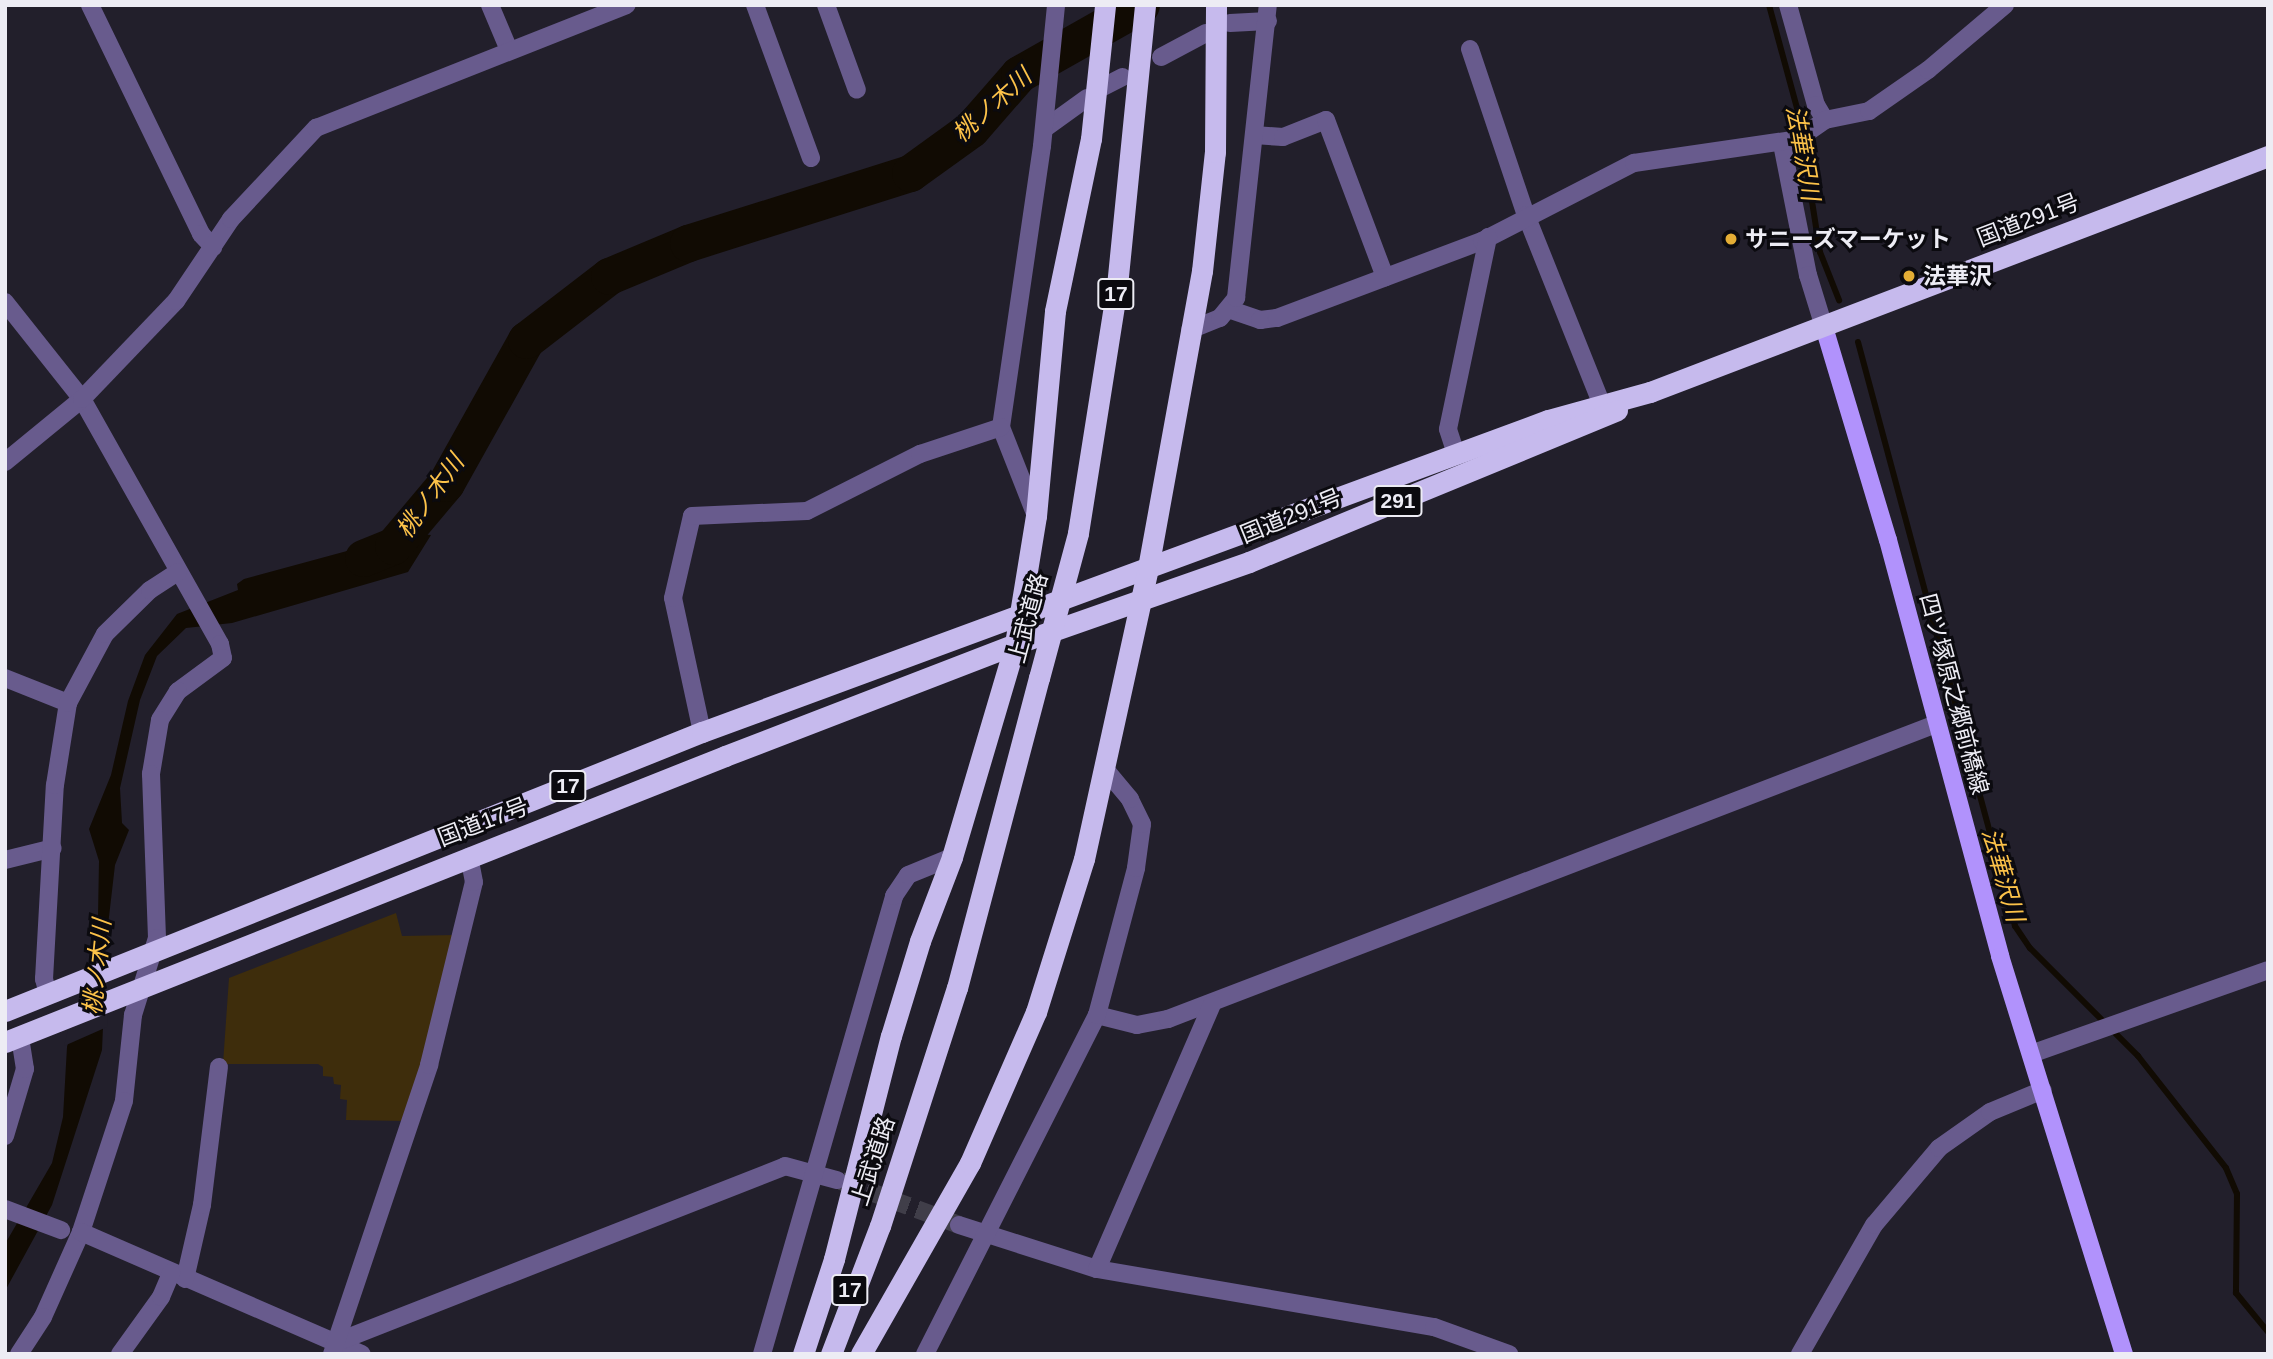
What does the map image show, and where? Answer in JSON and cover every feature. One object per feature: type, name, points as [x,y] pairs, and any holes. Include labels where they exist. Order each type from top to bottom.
[{"type":"highway","points":[[803,1354],[834,1259],[902,1000],[952,857],[1015,645],[1036,516],[1055,311],[1091,139],[1100,82],[1105,5]]},
{"type":"highway","name":"上武道路","points":[[831,1354],[880,1226],[957,988],[1078,533],[1151,56],[1145,5]]},
{"type":"highway","points":[[861,1354],[970,1163],[1037,1012],[1084,859],[1148,568],[1190,330],[1216,152],[1221,14]]},
{"type":"highway","name":"国道291号","points":[[1148,568],[1548,419],[1650,392],[2268,156]]},
{"type":"highway","name":"国道291号","points":[[1141,600],[1249,562],[1591,424],[1650,392]]},
{"type":"highway","name":"17","points":[[1020,615],[1148,568]]},
{"type":"highway","name":"国道17号","points":[[13,1039],[468,856],[1015,645],[1141,600]]},
{"type":"highway","name":"国道17号","points":[[5,1011],[702,732],[1020,615]]},
{"type":"highway","name":"上武道路","points":[[820,1354],[880,1226]]},
{"type":"main road","name":"四ツ塚原之郷前橋線","points":[[1824,327],[1888,540],[1936,724],[2031,1054],[2124,1354]]},
{"type":"street","points":[[90,5],[201,234],[213,247]]},
{"type":"street","points":[[490,5],[509,50]]},
{"type":"street","points":[[5,462],[82,399],[176,301],[231,219],[316,128],[627,5]]},
{"type":"street","points":[[755,5],[811,158]]},
{"type":"street","points":[[826,5],[857,90]]},
{"type":"street","points":[[1788,5],[1816,105],[1825,120]]},
{"type":"street","points":[[1231,310],[1260,320],[1277,318],[1488,237],[1526,215],[1634,163],[1782,144],[1798,139],[1825,120],[1869,111],[1928,70],[2005,5]]},
{"type":"street","points":[[1036,516],[1000,427],[1044,129],[1058,13]]},
{"type":"street","points":[[1190,330],[1231,310],[1236,298],[1268,13],[1221,14]]},
{"type":"street","points":[[1151,56],[1206,33]]},
{"type":"street","points":[[1470,49],[1526,215],[1602,405]]},
{"type":"street","points":[[1100,82],[1122,78]]},
{"type":"street","points":[[1044,129],[1087,98]]},
{"type":"street","points":[[1254,135],[1283,137],[1326,120],[1385,277]]},
{"type":"street","points":[[1782,144],[1808,275],[1824,327]]},
{"type":"street","points":[[1456,454],[1448,429],[1488,237]]},
{"type":"street","points":[[5,302],[82,399],[220,644],[223,658],[178,691],[160,720],[153,744],[155,952],[140,987],[124,1101],[81,1232],[43,1317],[19,1354]]},
{"type":"street","points":[[702,732],[673,598],[692,516],[807,511],[920,454],[1000,427]]},
{"type":"street","points":[[56,992],[44,979],[57,758],[68,704],[106,634],[150,590],[178,572]]},
{"type":"street","points":[[5,678],[68,704]]},
{"type":"street","points":[[1097,1015],[1137,1025],[1212,1004],[1936,724]]},
{"type":"street","points":[[926,1354],[983,1234],[1097,1015],[1136,868],[1142,824],[1130,799],[1104,768]]},
{"type":"street","points":[[5,860],[53,848]]},
{"type":"street","points":[[335,1348],[429,1065],[474,882],[468,856]]},
{"type":"street","points":[[762,1354],[812,1172],[894,896],[908,875],[952,857]]},
{"type":"street","points":[[2031,1054],[2098,1033],[2268,970]]},
{"type":"street","points":[[1097,1269],[1212,1004]]},
{"type":"street","points":[[5,1136],[25,1069],[13,1039]]},
{"type":"street","points":[[120,1354],[178,1276],[202,1205],[219,1067]]},
{"type":"street","points":[[1800,1354],[1874,1225],[1939,1148],[1990,1112],[2043,1090]]},
{"type":"street","points":[[335,1348],[785,1166],[838,1180]]},
{"type":"street","points":[[6,1209],[57,1230]]},
{"type":"street","points":[[959,1225],[1097,1269],[1434,1327],[1509,1354]]},
{"type":"street","points":[[81,1232],[335,1348],[362,1354]]},
{"type":"shaded area","points":[[396,913],[402,936],[456,935],[407,1121],[346,1120],[347,1100],[340,1099],[341,1085],[334,1084],[333,1077],[323,1076],[323,1067],[318,1064],[223,1064],[229,978]]},
{"type":"water","points":[[385,531],[431,535],[408,572],[232,623],[186,628],[157,656],[140,700],[120,788],[122,823],[129,830],[115,865],[107,934],[102,1050],[52,1205],[5,1291],[5,1244],[52,1163],[63,1117],[67,1047],[98,916],[99,861],[89,829],[111,775],[128,701],[145,655],[177,614],[238,590],[237,584],[244,579],[347,551]]},
{"type":"pier","points":[[110,945],[107,1027],[64,1046],[87,954]]},
{"type":"waterway","name":"桃ノ木川","points":[[363,558],[393,546],[446,483],[526,340],[609,276],[688,243],[910,173],[971,129],[1019,74],[1141,5]]},
{"type":"waterway","name":"法華沢川","points":[[1769,5],[1798,112],[1820,252],[1839,300]]},
{"type":"waterway","name":"法華沢川","points":[[1858,342],[2015,926],[2030,948],[2138,1056],[2226,1168],[2237,1194],[2236,1293],[2268,1332]]},
{"type":"tunnel","points":[[841,1181],[959,1225]]},
{"type":"place","name":"サニーズマーケット","points":[[1731,239]]},
{"type":"place","name":"法華沢","points":[[1909,276]]}]
